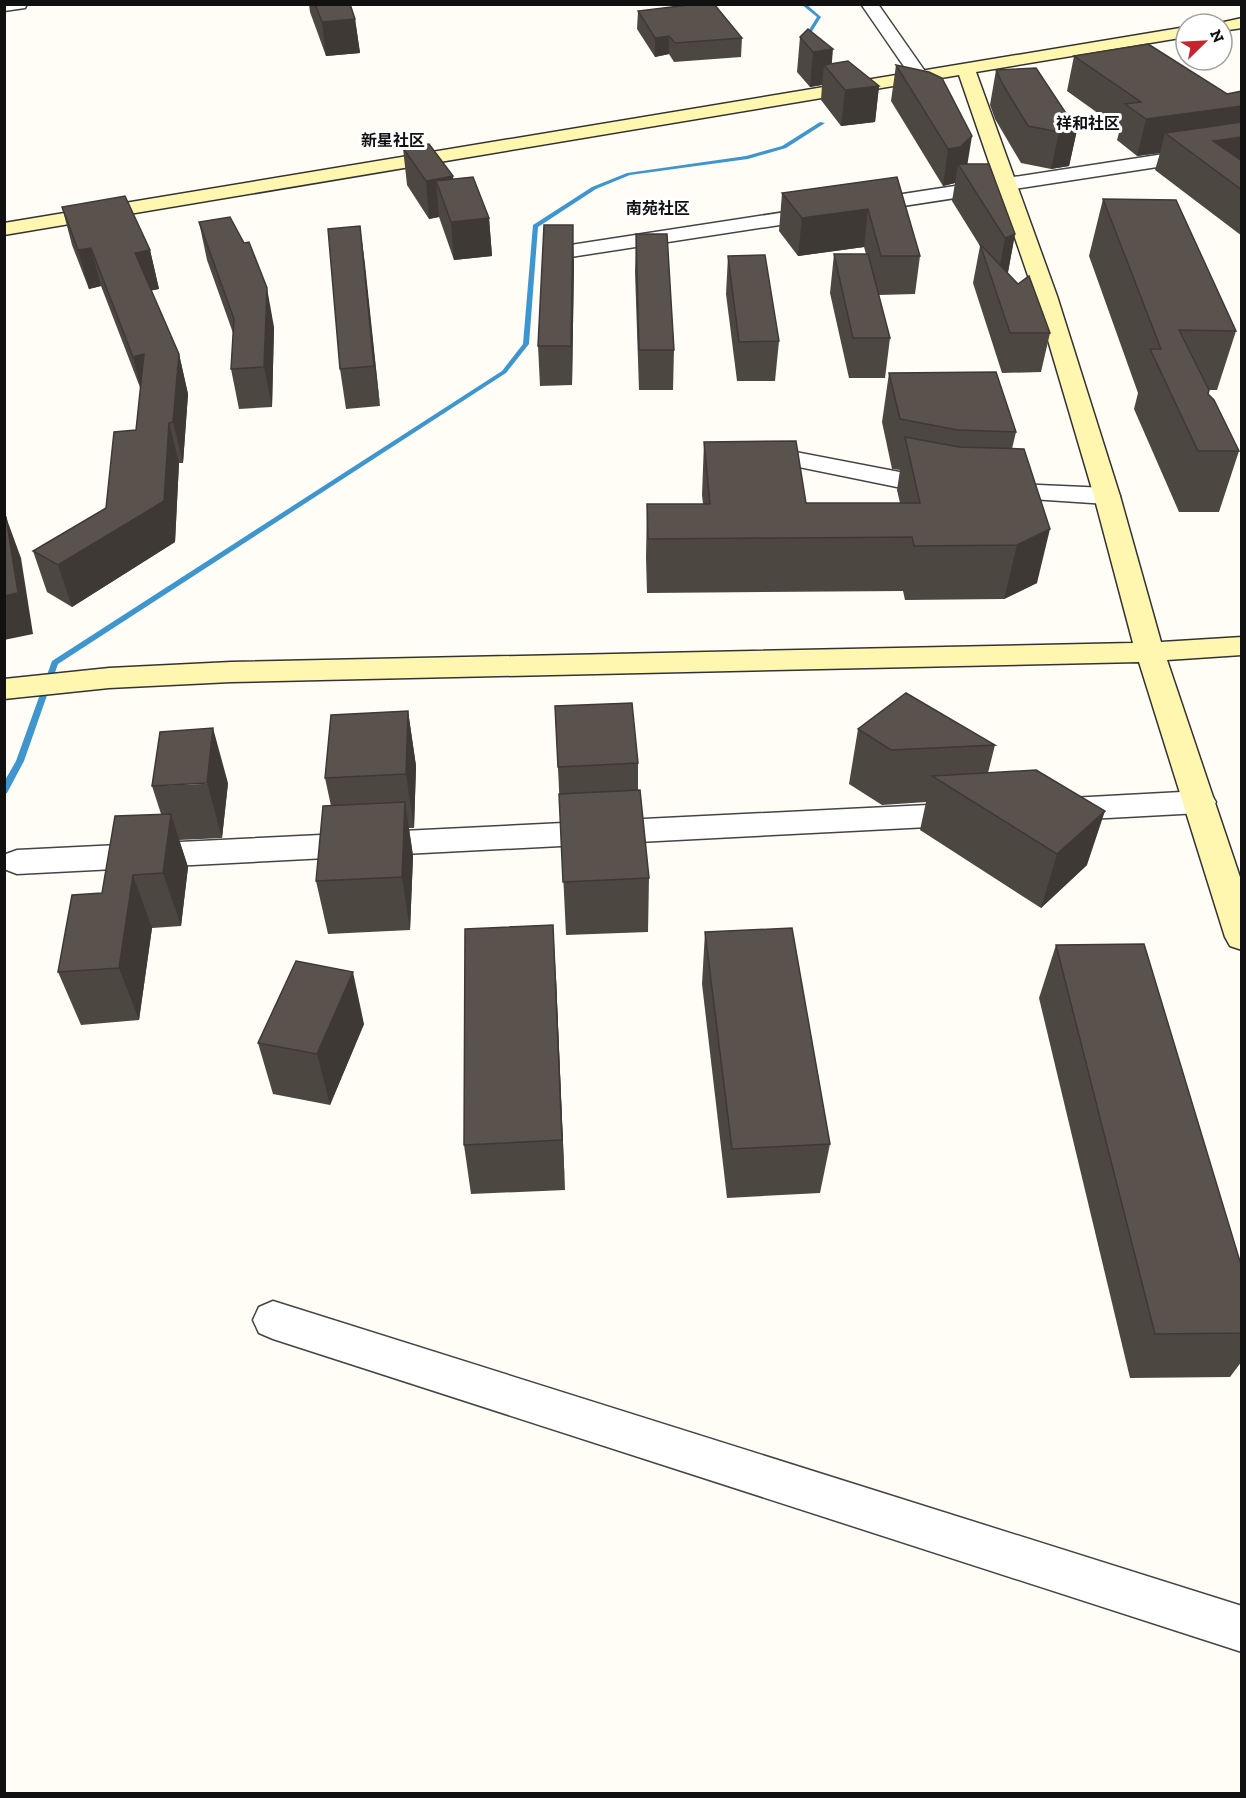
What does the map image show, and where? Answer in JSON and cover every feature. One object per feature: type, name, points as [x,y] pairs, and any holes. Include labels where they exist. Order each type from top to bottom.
[{"type":"street","points":[[4,6],[19,4]]},
{"type":"street","points":[[868,4],[920,77]]},
{"type":"street","points":[[4,229],[1174,34]]},
{"type":"street","points":[[966,69],[1046,296],[1107,496],[1150,652],[1242,938]]},
{"type":"street","points":[[564,252],[1242,148]]},
{"type":"street","points":[[731,447],[966,490],[1107,496]]},
{"type":"street","points":[[4,689],[109,678],[231,672],[1150,652],[1242,646]]},
{"type":"street","points":[[17,862],[1200,802]]},
{"type":"street","points":[[273,1320],[1242,1629]]},
{"type":"building","points":[[315,4],[350,4],[355,19],[322,22]]},
{"type":"building","points":[[714,4],[742,38],[675,43],[669,36],[655,38],[638,11]]},
{"type":"building","points":[[808,29],[833,49],[813,52],[800,37]]},
{"type":"building","points":[[1148,44],[1174,60],[1174,72],[1192,72],[1227,94],[1242,91],[1242,106],[1146,119],[1125,104],[1141,102],[1074,56]]},
{"type":"building","points":[[848,61],[879,86],[845,90],[824,65]]},
{"type":"building","points":[[896,65],[929,72],[942,78],[972,136],[960,147],[948,149]]},
{"type":"building","points":[[1036,68],[1077,130],[1059,132],[1028,126],[996,70]]},
{"type":"building","points":[[1242,122],[1242,137],[1213,141],[1242,161],[1242,190],[1165,133]]},
{"type":"building","points":[[429,144],[453,176],[426,181],[403,148]]},
{"type":"building","points":[[958,164],[989,164],[1015,234],[1005,238]]},
{"type":"building","points":[[473,177],[489,218],[451,222],[436,181]]},
{"type":"building","points":[[897,177],[920,256],[881,256],[868,209],[802,218],[782,193]]},
{"type":"building","points":[[125,196],[150,250],[135,253],[179,354],[173,422],[169,423],[164,501],[58,565],[33,551],[106,508],[114,432],[136,430],[144,354],[133,357],[91,248],[78,250],[62,207]]},
{"type":"building","points":[[1103,199],[1176,200],[1236,331],[1179,330],[1209,390],[1208,394],[1214,400],[1239,451],[1198,451],[1150,349],[1161,349]]},
{"type":"building","points":[[230,217],[244,243],[249,242],[267,288],[264,367],[231,369],[234,319],[199,222]]},
{"type":"building","points":[[544,225],[573,225],[571,346],[538,346]]},
{"type":"building","points":[[360,226],[374,366],[340,369],[328,229]]},
{"type":"building","points":[[636,234],[667,234],[674,350],[639,350]]},
{"type":"building","points":[[980,244],[1018,284],[1029,276],[1050,333],[1010,333]]},
{"type":"building","points":[[834,254],[868,254],[890,338],[853,338]]},
{"type":"building","points":[[765,255],[779,341],[739,342],[728,256]]},
{"type":"building","points":[[996,372],[1016,432],[958,430],[900,419],[889,373]]},
{"type":"building","points":[[905,437],[959,447],[1024,449],[1050,529],[1017,545],[914,546],[912,537],[648,539],[647,504],[710,504],[704,442],[796,441],[806,503],[920,503]]},
{"type":"building","points":[[4,517],[6,517],[18,593],[4,596]]},
{"type":"building","points":[[906,693],[995,745],[891,750],[858,729]]},
{"type":"building","points":[[632,703],[638,763],[558,767],[555,706]]},
{"type":"building","points":[[408,711],[406,774],[325,778],[331,715]]},
{"type":"building","points":[[213,728],[207,783],[152,786],[160,732]]},
{"type":"building","points":[[1036,770],[1105,811],[1057,854],[932,776]]},
{"type":"building","points":[[640,790],[649,878],[563,882],[559,794]]},
{"type":"building","points":[[405,802],[402,877],[316,881],[323,806]]},
{"type":"building","points":[[171,814],[163,873],[133,875],[119,968],[58,972],[72,895],[102,893],[115,816]]},
{"type":"building","points":[[553,925],[562,1140],[464,1145],[465,929]]},
{"type":"building","points":[[792,928],[830,1144],[732,1149],[705,932]]},
{"type":"building","points":[[1144,944],[1242,1268],[1242,1333],[1155,1334],[1056,945]]},
{"type":"building","points":[[296,961],[353,972],[317,1054],[258,1043]]},
{"type":"waterway","points":[[803,4],[819,17],[804,41]]},
{"type":"waterway","points":[[4,791],[20,761],[55,663],[504,372],[526,344],[535,226],[594,188],[629,174],[746,158],[784,147],[822,123]]},
{"type":"district","name":"祥和社区","points":[[1088,123]]},
{"type":"district","name":"新星社区","points":[[393,140]]},
{"type":"district","name":"南苑社区","points":[[658,208]]}]
